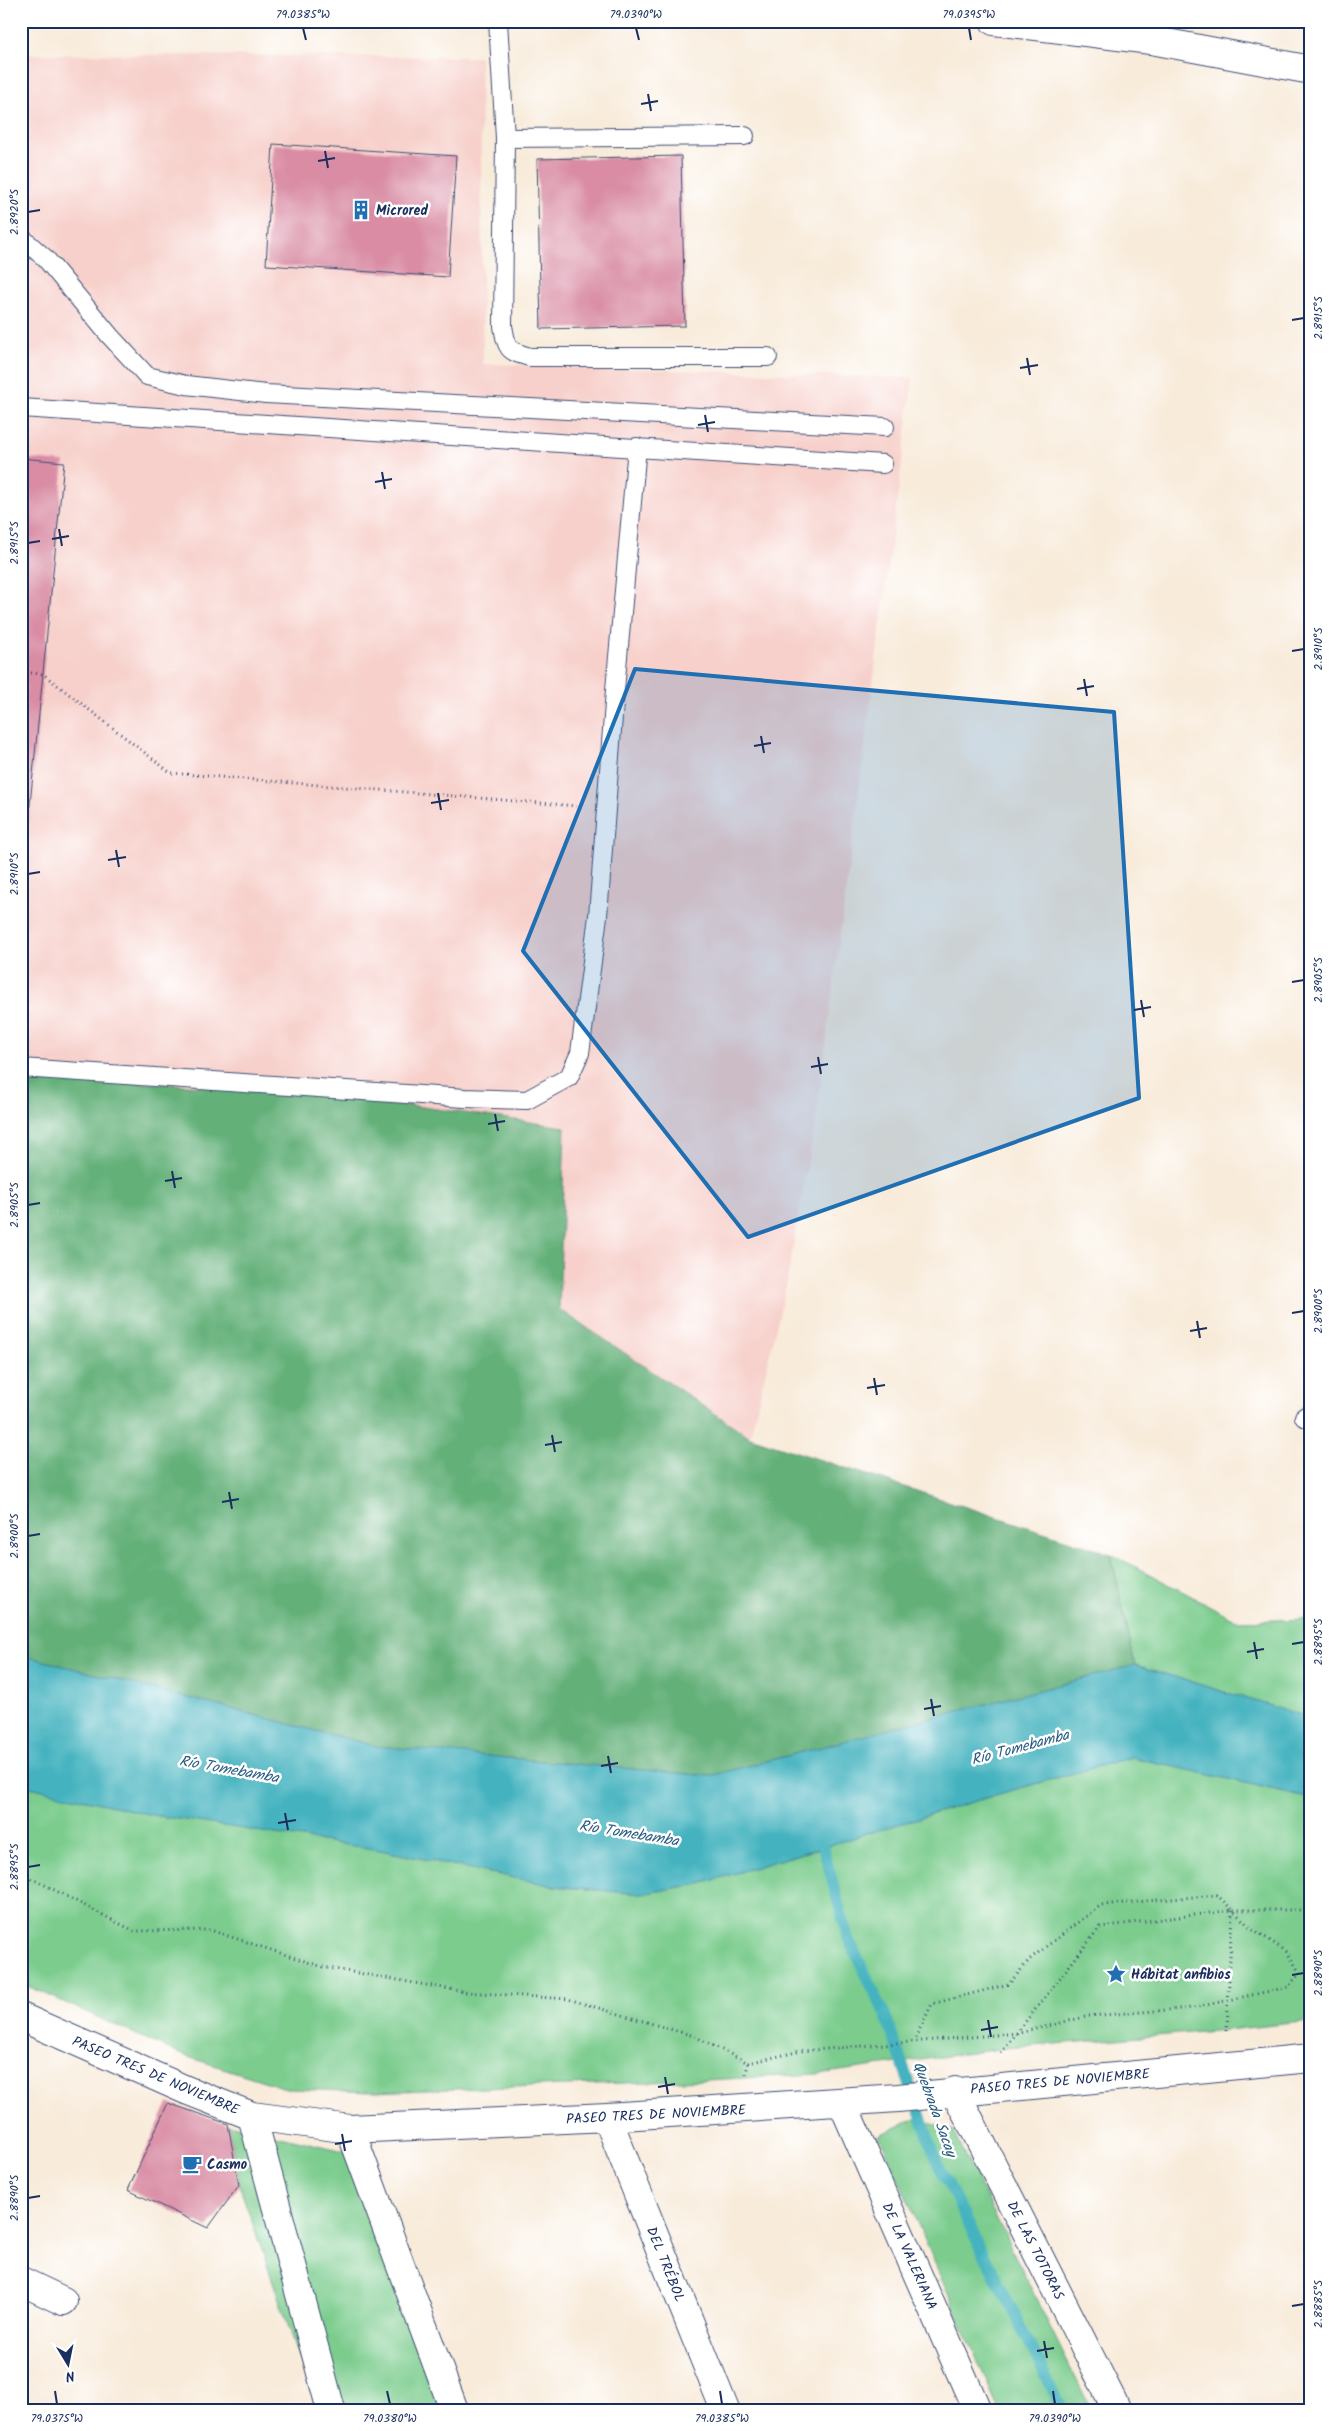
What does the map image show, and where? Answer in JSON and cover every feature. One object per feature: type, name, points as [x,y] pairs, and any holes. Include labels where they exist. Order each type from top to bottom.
[{"type":"street","points":[[994,21],[1151,40],[1311,70]]},
{"type":"street","name":"PASEO TRES DE NOVIEMBRE","points":[[21,2017],[186,2090],[252,2116],[350,2129],[607,2117],[898,2098],[944,2092],[1311,2058]]},
{"type":"street","name":"DE LAS TOTORAS","points":[[944,2092],[1116,2410]]},
{"type":"street","name":"DE LA VALERIANA","points":[[842,2102],[977,2410]]},
{"type":"street","points":[[252,2116],[331,2410]]},
{"type":"street","name":"DEL TRÉBOL","points":[[607,2117],[724,2410]]},
{"type":"street","points":[[350,2129],[454,2410]]},
{"type":"street","points":[[21,2281],[62,2301]]},
{"type":"lane","points":[[498,21],[505,138],[503,326],[507,345],[513,353],[530,357],[768,357]]},
{"type":"lane","points":[[505,138],[745,136]]},
{"type":"lane","points":[[21,237],[46,259],[146,376],[186,385],[266,394],[884,427]]},
{"type":"lane","points":[[21,408],[883,464]]},
{"type":"lane","points":[[21,1068],[465,1098],[527,1100],[569,1077],[580,1053],[598,916],[637,447]]},
{"type":"path","points":[[21,672],[43,674],[171,772],[606,808]]},
{"type":"path","points":[[21,1877],[37,1881],[134,1931],[210,1930],[323,1968],[466,1992],[568,1999],[694,2036],[748,2063],[801,2051],[1019,2033],[1089,2016],[1193,2008],[1288,1987],[1300,1973],[1286,1952],[1250,1927],[1217,1895],[1100,1905],[1030,1959],[1009,1984],[932,2004],[914,2041]]},
{"type":"path","points":[[1000,2054],[1019,2033],[1100,1927],[1232,1910],[1311,1910]]},
{"type":"path","points":[[1221,2066],[1230,2000],[1232,1910]]},
{"type":"path","points":[[740,2109],[748,2063]]},
{"type":"highlighted area","points":[[635,669],[1114,712],[1139,1098],[748,1237],[523,951]]},
{"type":"shaded area","points":[[21,54],[480,57],[483,364],[913,378],[817,1111],[787,1281],[750,1437],[21,1655]]},
{"type":"green space","points":[[21,1077],[309,1091],[565,1127],[559,1309],[750,1437],[1111,1554],[1135,1665],[710,1776],[375,1746],[21,1655]]},
{"type":"green space","points":[[1111,1554],[1239,1621],[1311,1619],[1311,1718],[1135,1665]]},
{"type":"green space","points":[[1132,1757],[1311,1798],[1311,2021],[1227,2030],[1007,2048],[818,2074],[707,2080],[373,2092],[289,2089],[182,2055],[21,1983],[21,1785],[153,1815],[381,1850],[554,1886],[641,1894],[703,1883],[1002,1793]]},
{"type":"green space","points":[[915,2119],[953,2130],[1091,2410],[999,2410],[879,2135]]},
{"type":"green space","points":[[228,2124],[357,2154],[450,2410],[318,2410],[239,2185]]},
{"type":"water","name":"Río Tomebamba","points":[[21,1655],[375,1746],[710,1776],[1135,1665],[1311,1718],[1311,1798],[1132,1757],[1002,1793],[703,1883],[641,1894],[554,1886],[380,1850],[153,1815],[21,1785]]},
{"type":"building","name":"Microred","points":[[273,144],[456,156],[448,277],[266,265]]},
{"type":"building","points":[[681,156],[685,326],[541,329],[537,159]]},
{"type":"building","points":[[21,458],[64,462],[23,875],[21,875]]},
{"type":"building","points":[[168,2103],[228,2124],[239,2185],[208,2228],[128,2190]]},
{"type":"waterway","name":"Quebrada Sacay","points":[[819,1833],[848,1938],[885,2014],[937,2162],[1063,2410]]},
{"type":"place","name":"Microred","points":[[361,210]]},
{"type":"place","name":"Hábitat anfibios","points":[[1116,1974]]},
{"type":"place","name":"Casmo","points":[[192,2164]]}]
